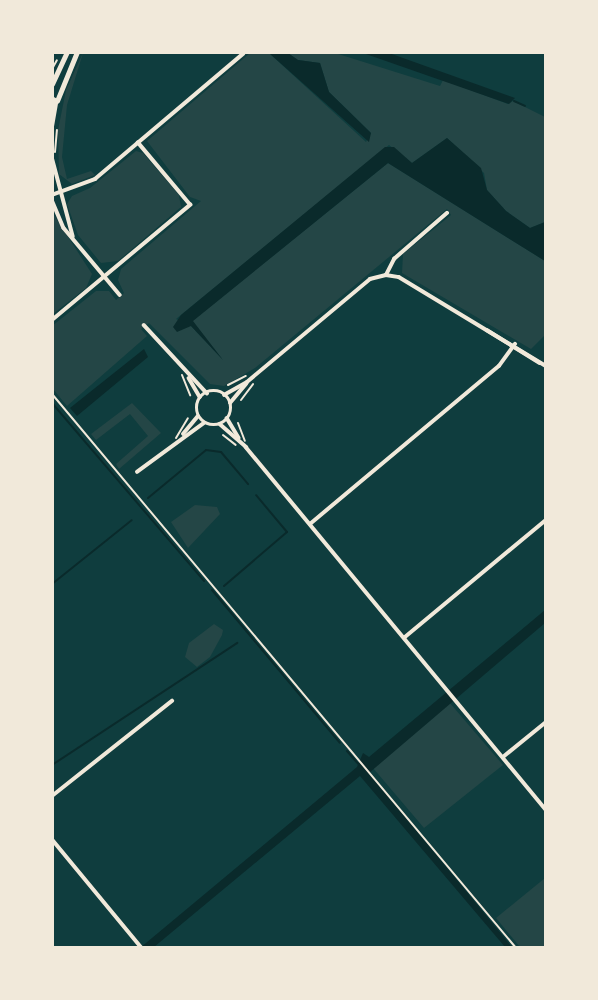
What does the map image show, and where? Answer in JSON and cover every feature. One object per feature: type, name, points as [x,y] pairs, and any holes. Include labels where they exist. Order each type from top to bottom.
[{"type":"street","points":[[52,84],[67,52]]},
{"type":"street","points":[[52,128],[54,100],[77,52]]},
{"type":"street","points":[[52,195],[92,182],[243,54]]},
{"type":"street","points":[[52,320],[190,205],[138,143]]},
{"type":"street","points":[[52,158],[59,193],[73,238]]},
{"type":"street","points":[[52,200],[73,238],[120,295]]},
{"type":"street","points":[[386,275],[394,259],[447,213]]},
{"type":"street","points":[[224,396],[256,375],[370,279],[386,275],[399,277],[544,364]]},
{"type":"street","points":[[144,325],[189,378],[207,393],[224,396],[230,403]]},
{"type":"street","points":[[310,524],[499,366],[513,346]]},
{"type":"street","points":[[137,472],[183,434],[198,416],[201,398],[189,378]]},
{"type":"street","points":[[247,382],[230,403],[228,418],[240,440],[545,809]]},
{"type":"street","points":[[201,398],[207,393]]},
{"type":"street","points":[[198,416],[204,423]]},
{"type":"street","points":[[220,424],[228,418]]},
{"type":"street","points":[[183,434],[204,423],[220,424],[240,440]]},
{"type":"street","points":[[404,638],[545,520]]},
{"type":"street","points":[[52,796],[172,701]]},
{"type":"street","points":[[503,757],[545,722]]},
{"type":"street","points":[[52,839],[142,947]]},
{"type":"path","points":[[182,370],[190,395]]},
{"type":"path","points":[[228,385],[256,375]]},
{"type":"path","points":[[52,394],[516,947]]},
{"type":"path","points":[[176,440],[188,418]]},
{"type":"shaded area","points":[[83,53],[67,105],[62,157],[67,179],[91,171],[95,175],[72,184],[59,174],[58,130],[66,90]]},
{"type":"shaded area","points":[[250,53],[269,53],[366,142],[371,133],[329,92],[320,63],[298,60],[288,53],[335,53],[440,86],[443,80],[508,104],[513,101],[545,117],[545,222],[530,228],[506,211],[487,190],[484,173],[447,138],[412,163],[389,145],[176,319],[191,326],[223,360],[192,321],[388,163],[545,261],[545,335],[531,349],[402,273],[403,254],[451,215],[447,209],[255,368],[224,386],[210,384],[149,323],[141,329],[147,336],[67,406],[53,389],[52,326],[96,291],[109,291],[116,300],[124,293],[118,280],[121,269],[201,201],[190,197],[147,141]]},
{"type":"shaded area","points":[[269,53],[288,53],[298,60],[320,63],[329,92],[371,133],[369,142]]},
{"type":"shaded area","points":[[363,53],[389,53],[515,98],[509,104]]},
{"type":"shaded area","points":[[447,138],[481,168],[487,190],[506,211],[530,228],[545,222],[545,261],[388,163],[193,321],[223,360],[191,326],[177,332],[173,327],[181,315],[385,147],[394,147],[412,163]]},
{"type":"shaded area","points":[[136,151],[143,153],[179,195],[181,207],[118,261],[101,263],[78,235],[67,204],[72,196],[90,188]]},
{"type":"shaded area","points":[[52,212],[92,274],[86,288],[53,314]]},
{"type":"shaded area","points":[[144,349],[148,357],[77,416],[70,408]]},
{"type":"shaded area","points":[[132,403],[161,433],[119,469],[116,464],[148,436],[130,414],[96,440],[91,434]]},
{"type":"shaded area","points":[[195,505],[217,507],[220,514],[188,548],[171,522]]},
{"type":"shaded area","points":[[545,610],[545,623],[369,773],[512,947],[505,947],[360,776],[154,947],[140,948],[357,767],[363,753],[369,757]]},
{"type":"shaded area","points":[[214,624],[223,630],[222,635],[210,657],[197,667],[185,657],[189,643]]},
{"type":"shaded area","points":[[449,702],[503,765],[424,828],[373,768]]},
{"type":"shaded area","points":[[545,878],[545,947],[520,947],[496,918]]},
{"type":"waterway","points":[[514,101],[525,106]]},
{"type":"waterway","points":[[52,403],[204,581]]},
{"type":"waterway","points":[[148,498],[206,450],[221,452],[248,484]]},
{"type":"waterway","points":[[224,586],[287,532],[256,495]]},
{"type":"waterway","points":[[52,584],[132,520]]},
{"type":"waterway","points":[[212,590],[340,743]]},
{"type":"waterway","points":[[52,765],[237,643]]},
{"type":"waterway","points":[[347,751],[359,765]]}]
